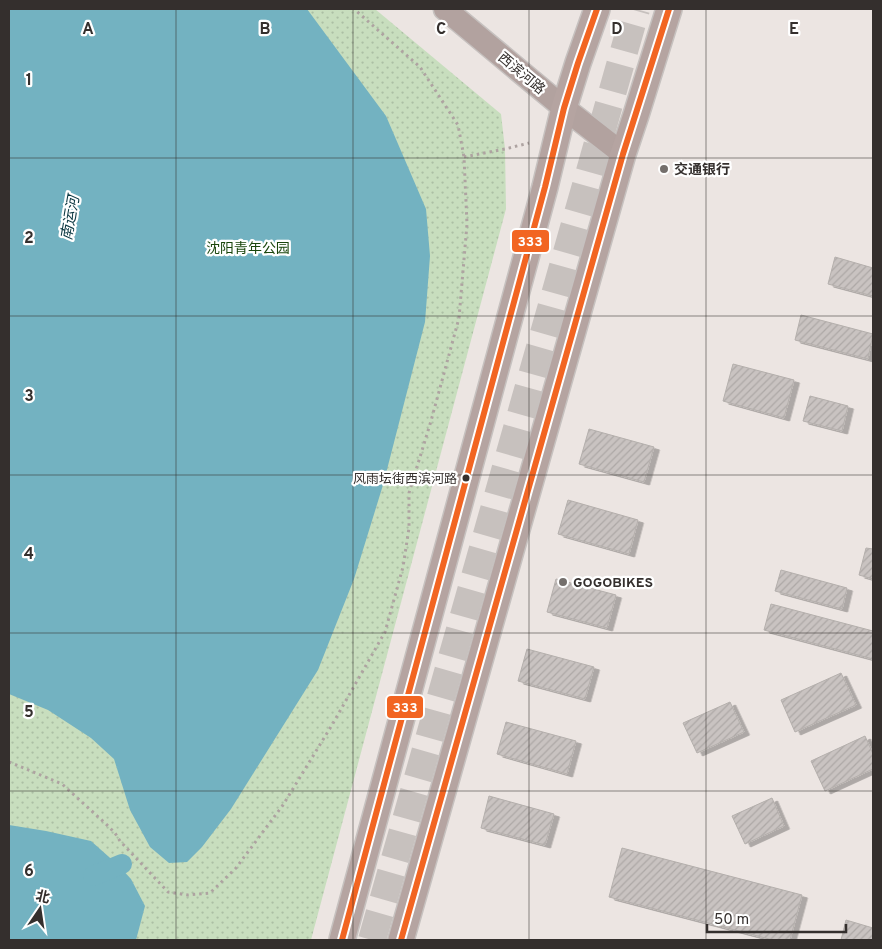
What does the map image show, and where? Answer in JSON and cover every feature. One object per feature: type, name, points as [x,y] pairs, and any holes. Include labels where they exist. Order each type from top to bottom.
[{"type":"main road","points":[[342,940],[564,108],[596,9]]},
{"type":"main road","points":[[401,940],[623,154],[669,9]]},
{"type":"street","name":"西滨河路","points":[[445,9],[564,108],[623,154]]},
{"type":"path","points":[[9,762],[62,784],[115,833],[120,841],[168,892],[188,895],[210,893],[236,868],[283,805],[332,725],[385,632],[403,567],[409,528],[409,493],[459,318],[467,224],[464,157],[458,125],[420,67],[356,9]]},
{"type":"path","points":[[464,157],[506,149],[530,142]]},
{"type":"green space","name":"沈阳青年公园","points":[[9,9],[375,9],[501,114],[505,149],[506,209],[311,940],[9,940]]},
{"type":"water","name":"沈阳青年公园","points":[[9,9],[307,9],[386,116],[426,209],[430,256],[425,322],[383,485],[354,579],[318,670],[231,809],[202,847],[187,862],[169,863],[150,847],[130,810],[114,759],[91,738],[48,710],[9,694]]},
{"type":"water","points":[[9,825],[91,841],[118,865],[131,879],[145,906],[136,940],[9,940]]},
{"type":"building","points":[[835,257],[873,268],[873,296],[828,284]]},
{"type":"building","points":[[801,315],[873,334],[868,359],[795,340]]},
{"type":"building","points":[[733,364],[794,380],[784,418],[723,401]]},
{"type":"building","points":[[810,396],[848,406],[842,431],[803,421]]},
{"type":"building","points":[[589,429],[654,447],[644,482],[579,464]]},
{"type":"building","points":[[568,500],[638,520],[629,554],[558,534]]},
{"type":"building","points":[[866,548],[873,549],[873,579],[859,575]]},
{"type":"building","points":[[781,570],[847,588],[842,609],[775,591]]},
{"type":"building","points":[[556,579],[616,595],[607,628],[547,612]]},
{"type":"building","points":[[771,604],[873,631],[873,659],[764,630]]},
{"type":"building","points":[[527,649],[594,667],[585,699],[518,681]]},
{"type":"building","points":[[841,673],[856,705],[795,732],[781,700]]},
{"type":"building","points":[[730,702],[744,732],[697,753],[683,723]]},
{"type":"building","points":[[506,722],[576,741],[567,774],[497,754]]},
{"type":"building","points":[[865,736],[873,754],[873,769],[825,791],[811,761]]},
{"type":"building","points":[[489,796],[554,814],[545,845],[481,828]]},
{"type":"building","points":[[772,798],[784,826],[745,844],[732,816]]},
{"type":"building","points":[[622,848],[802,895],[790,940],[773,940],[609,897]]},
{"type":"building","points":[[846,920],[873,928],[873,940],[841,940]]},
{"type":"waterway","points":[[93,876],[122,864]]},
{"type":"tunnel","points":[[372,940],[636,9]]},
{"type":"transit line","name":"333","points":[[342,940],[545,187],[564,108],[597,9]]},
{"type":"transit line","name":"333","points":[[401,940],[623,154],[669,9]]},
{"type":"place","name":"交通银行","points":[[664,169]]},
{"type":"place","name":"风雨坛街西滨河路","points":[[466,478]]},
{"type":"place","name":"GOGOBIKES","points":[[563,582]]},
{"type":"water label","name":"南运河","points":[[70,218]]}]
